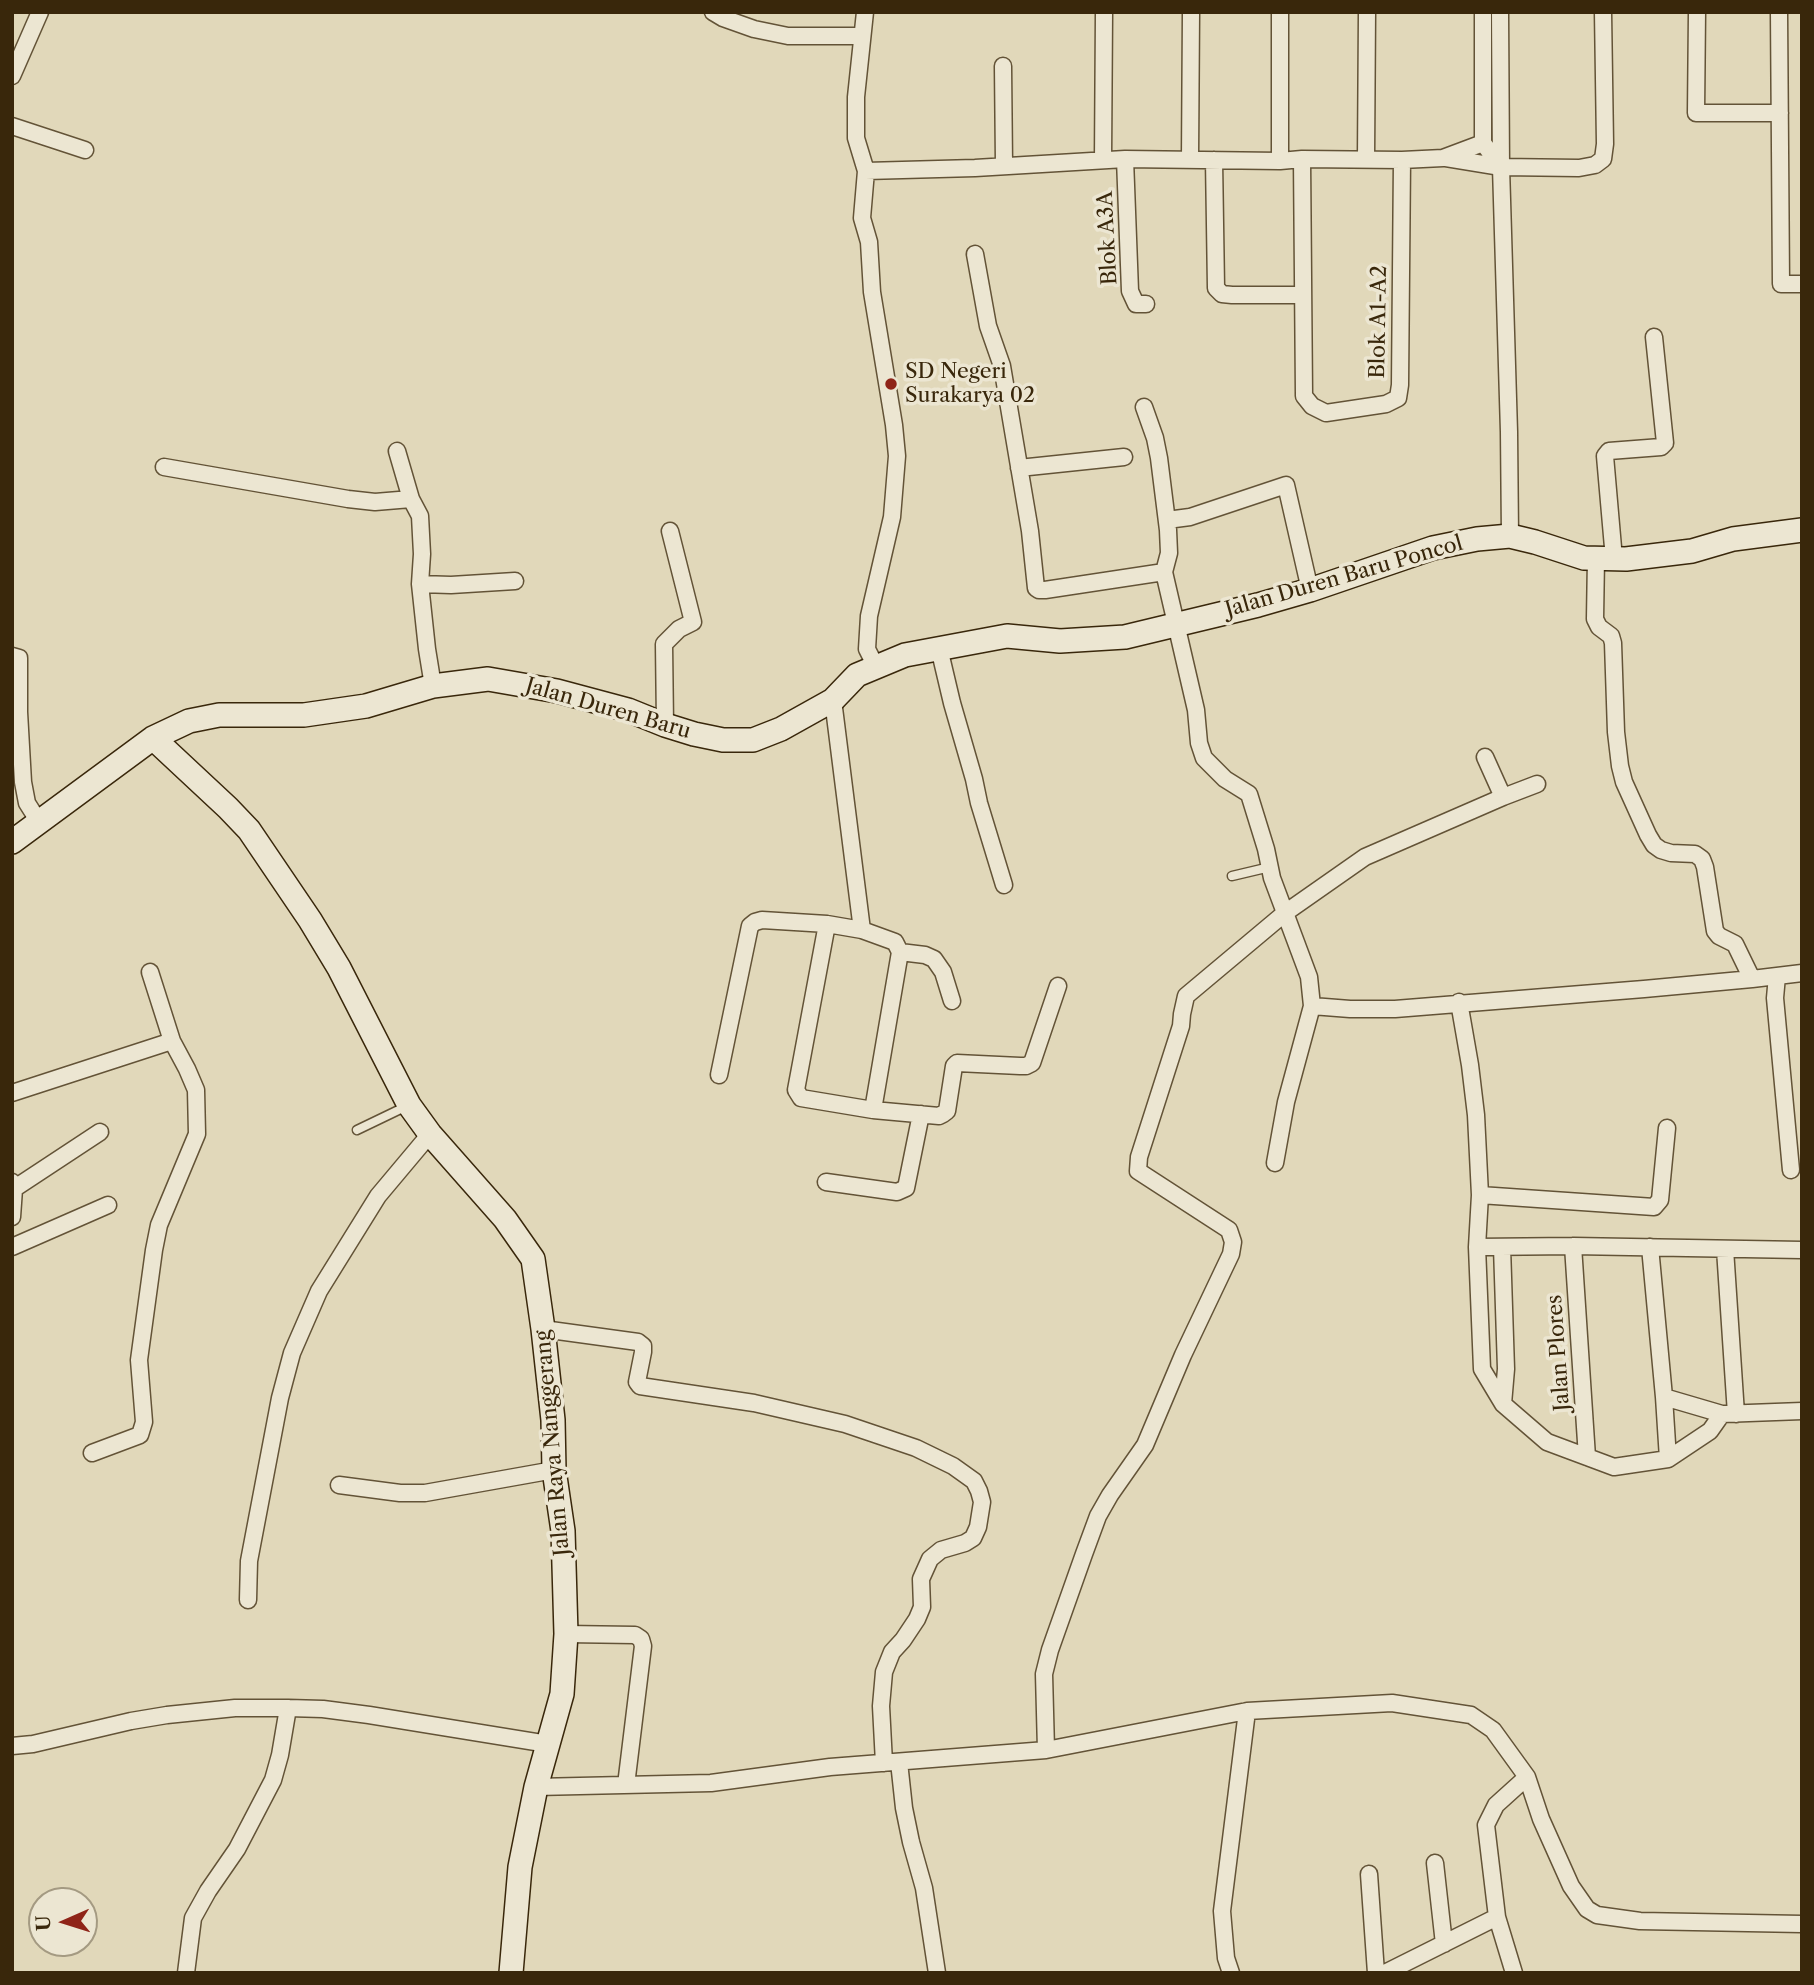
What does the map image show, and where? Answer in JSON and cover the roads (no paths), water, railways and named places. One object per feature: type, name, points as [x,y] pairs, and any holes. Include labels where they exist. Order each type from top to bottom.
[{"type":"street","points":[[12,76],[40,12]]},
{"type":"street","points":[[713,12],[754,29],[788,36],[862,36]]},
{"type":"street","points":[[864,12],[856,97],[856,138],[866,171],[862,218],[869,243],[872,292],[897,456],[892,517],[869,616],[867,649],[876,667]]},
{"type":"street","points":[[1103,160],[1104,12]]},
{"type":"street","points":[[1190,159],[1191,12]]},
{"type":"street","points":[[1280,12],[1280,161]]},
{"type":"street","points":[[1366,159],[1367,12]]},
{"type":"street","points":[[1483,12],[1483,143],[1501,167]]},
{"type":"street","points":[[1500,12],[1510,536]]},
{"type":"street","points":[[866,171],[1125,159],[1280,161],[1443,158],[1501,167],[1579,169],[1595,165],[1603,159],[1603,12]]},
{"type":"street","points":[[1696,12],[1696,113],[1780,113]]},
{"type":"street","points":[[1779,12],[1781,284],[1802,284]]},
{"type":"street","points":[[1003,66],[1004,165]]},
{"type":"street","points":[[12,126],[85,150]]},
{"type":"street","points":[[1443,158],[1483,143]]},
{"type":"street","name":"Blok A3A","points":[[1125,159],[1130,291],[1136,304],[1146,304]]},
{"type":"street","name":"Blok A1-A2","points":[[1302,159],[1304,396],[1312,406],[1326,413],[1386,404],[1398,398],[1402,160]]},
{"type":"street","points":[[1214,160],[1216,288],[1222,294],[1231,295],[1303,295]]},
{"type":"street","points":[[975,254],[988,326],[1002,366],[1030,531],[1035,583],[1039,590],[1164,572]]},
{"type":"street","points":[[1654,337],[1665,443],[1661,447],[1609,451],[1605,456],[1605,559],[1595,619],[1599,627],[1611,636],[1613,643],[1616,732],[1624,782],[1654,845],[1671,853],[1695,854],[1702,859],[1716,931],[1722,939],[1735,944],[1752,979]]},
{"type":"street","points":[[1143,407],[1155,438],[1167,520],[1169,552],[1164,572],[1196,710],[1199,743],[1204,758],[1226,779],[1249,793],[1270,867],[1309,976],[1312,1006],[1286,1102],[1275,1163]]},
{"type":"street","points":[[397,451],[411,499],[419,516],[422,554],[420,584],[433,686]]},
{"type":"street","points":[[1019,468],[1124,457]]},
{"type":"street","points":[[164,467],[348,499],[375,502],[411,499]]},
{"type":"street","points":[[1167,520],[1190,517],[1286,485],[1310,590]]},
{"type":"street","name":"Jalan Duren Baru Poncol","points":[[1176,626],[1310,590],[1433,548],[1477,539],[1510,536],[1584,558],[1605,559],[1692,551],[1733,539],[1802,530]]},
{"type":"street","points":[[664,726],[664,644],[679,629],[693,622],[670,531]]},
{"type":"street","points":[[420,584],[515,581]]},
{"type":"street","name":"Jalan Duren Baru","points":[[12,842],[153,738],[189,721],[219,715],[304,715],[366,706],[433,686],[488,679],[557,691],[628,710],[664,726],[723,740],[753,740],[781,729],[833,699],[857,675],[905,655],[1007,636],[1060,641],[1125,637],[1176,626]]},
{"type":"street","points":[[939,648],[979,803],[1004,885]]},
{"type":"street","points":[[12,656],[19,657],[23,782],[27,803],[40,822]]},
{"type":"street","points":[[833,699],[862,930]]},
{"type":"street","name":"Jalan Raya Nanggerang","points":[[153,738],[249,830],[339,968],[410,1105],[430,1134],[505,1220],[533,1259],[543,1329],[554,1470],[563,1531],[566,1634],[562,1694],[536,1787],[520,1867],[511,1973]]},
{"type":"street","points":[[1485,757],[1503,797]]},
{"type":"street","points":[[1045,1750],[1044,1674],[1098,1516],[1110,1494],[1145,1445],[1183,1355],[1231,1254],[1233,1242],[1229,1230],[1143,1177],[1138,1171],[1138,1163],[1181,1026],[1186,996],[1286,913],[1365,857],[1536,784]]},
{"type":"street","points":[[719,1075],[750,926],[762,920],[827,924],[862,930],[895,942],[900,952],[873,1110]]},
{"type":"street","points":[[827,924],[796,1090],[801,1098],[873,1110],[939,1116],[947,1111],[954,1066],[957,1063],[1027,1066],[1032,1063],[1058,986]]},
{"type":"street","points":[[900,952],[934,959],[943,972],[952,1001]]},
{"type":"street","points":[[92,1453],[140,1435],[144,1422],[139,1360],[153,1250],[159,1225],[197,1135],[196,1090],[172,1041],[150,972]]},
{"type":"street","points":[[1312,1006],[1395,1009],[1752,979],[1802,972]]},
{"type":"street","points":[[1777,976],[1775,998],[1791,1171]]},
{"type":"street","points":[[1459,1002],[1476,1115],[1480,1195],[1477,1247],[1482,1369],[1503,1404],[1547,1442],[1614,1466],[1668,1459],[1710,1431],[1729,1414],[1725,1250]]},
{"type":"street","points":[[12,1093],[172,1041]]},
{"type":"street","points":[[826,1182],[897,1192],[906,1188],[920,1114]]},
{"type":"street","points":[[1480,1195],[1654,1207],[1660,1200],[1667,1128]]},
{"type":"street","points":[[12,1217],[13,1187],[100,1132]]},
{"type":"street","points":[[248,1600],[248,1561],[280,1398],[292,1353],[319,1292],[378,1196],[430,1134]]},
{"type":"street","points":[[12,1247],[108,1205]]},
{"type":"street","points":[[1477,1247],[1573,1246],[1802,1251]]},
{"type":"street","name":"Jalan Plores","points":[[1573,1246],[1587,1457]]},
{"type":"street","points":[[1502,1247],[1506,1369],[1503,1404]]},
{"type":"street","points":[[1650,1247],[1668,1459]]},
{"type":"street","points":[[543,1329],[638,1342],[643,1346],[637,1382],[640,1386],[754,1403],[845,1424],[916,1448],[953,1466],[974,1481],[982,1502],[981,1516],[973,1538],[941,1550],[930,1559],[921,1579],[922,1607],[918,1619],[892,1652],[884,1672],[881,1706],[891,1762],[924,1888],[937,1973]]},
{"type":"street","points":[[1664,1397],[1729,1414],[1802,1411]]},
{"type":"street","points":[[339,1485],[400,1493],[425,1493],[554,1470]]},
{"type":"street","points":[[566,1634],[635,1636],[641,1639],[643,1646],[626,1785]]},
{"type":"street","points":[[536,1787],[711,1783],[830,1768],[1045,1750],[1247,1711],[1392,1703],[1471,1715],[1493,1730],[1527,1777],[1541,1819],[1570,1886],[1587,1909],[1597,1915],[1640,1921],[1802,1924]]},
{"type":"street","points":[[12,1746],[33,1744],[131,1721],[235,1708],[323,1709],[548,1744]]},
{"type":"street","points":[[186,1973],[193,1919],[208,1891],[237,1849],[273,1780],[288,1708]]},
{"type":"street","points":[[1231,1973],[1226,1958],[1222,1911],[1247,1711]]},
{"type":"street","points":[[1514,1973],[1497,1917],[1486,1825],[1496,1805],[1527,1777]]},
{"type":"street","points":[[1434,1863],[1444,1944]]},
{"type":"street","points":[[1369,1874],[1376,1973]]},
{"type":"street","points":[[1385,1973],[1497,1917]]},
{"type":"lane","points":[[1232,876],[1270,867]]},
{"type":"lane","points":[[358,1129],[410,1105]]},
{"type":"place","name":"SD Negeri Surakarya 02","points":[[891,384]]}]
